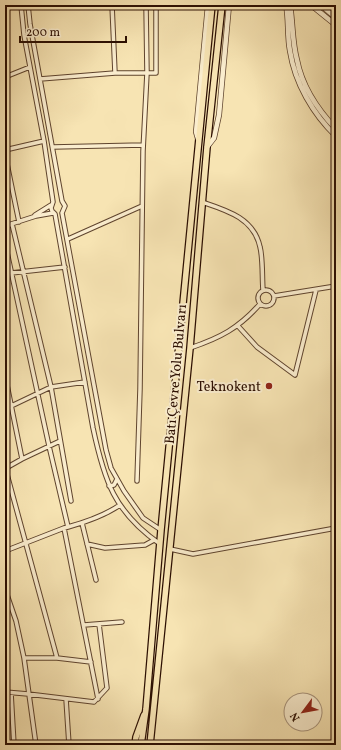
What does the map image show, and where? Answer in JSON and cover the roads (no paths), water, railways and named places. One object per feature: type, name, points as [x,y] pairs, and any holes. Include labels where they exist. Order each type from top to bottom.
[{"type":"main road","name":"Batı Çevre Yolu Bulvarı","points":[[141,745],[146,710],[161,530],[212,5]]},
{"type":"main road","name":"Batı Çevre Yolu Bulvarı","points":[[150,745],[190,348],[207,147],[222,5]]},
{"type":"main road","points":[[135,745],[136,737],[146,710]]},
{"type":"street","points":[[21,5],[24,35],[44,141],[52,204],[51,210],[54,213],[65,268],[101,463],[109,486],[120,505],[146,534],[160,544]]},
{"type":"street","points":[[28,5],[30,24],[62,201],[65,206],[62,213],[68,239],[104,442],[111,468],[124,491],[143,518],[161,530]]},
{"type":"street","points":[[112,5],[116,73]]},
{"type":"street","points":[[138,481],[143,146],[147,73],[146,5]]},
{"type":"street","points":[[40,79],[116,73],[156,73],[156,5]]},
{"type":"street","points":[[198,141],[196,132],[208,5]]},
{"type":"street","points":[[207,147],[214,138],[219,115],[229,5]]},
{"type":"street","points":[[286,5],[289,50],[295,72],[311,105],[321,120],[336,136]]},
{"type":"street","points":[[290,5],[295,52],[306,88],[325,117],[336,129]]},
{"type":"street","points":[[311,5],[332,22]]},
{"type":"street","points":[[321,5],[335,17]]},
{"type":"street","points":[[5,77],[30,68]]},
{"type":"street","points":[[5,150],[44,141]]},
{"type":"street","points":[[53,147],[143,146]]},
{"type":"street","points":[[5,154],[19,222]]},
{"type":"street","points":[[31,218],[57,200],[62,201]]},
{"type":"street","points":[[202,202],[223,209],[244,220],[255,232],[261,247],[263,290],[258,296],[260,304]]},
{"type":"street","points":[[68,239],[142,206]]},
{"type":"street","points":[[5,226],[31,218],[54,213],[62,213]]},
{"type":"street","points":[[12,224],[51,387],[71,501]]},
{"type":"street","points":[[5,243],[66,528],[98,699]]},
{"type":"street","points":[[12,273],[65,268]]},
{"type":"street","points":[[274,296],[336,286]]},
{"type":"street","points":[[260,304],[265,306],[270,305],[274,301],[273,293],[268,290],[263,290]]},
{"type":"street","points":[[238,326],[256,347],[295,375],[316,290]]},
{"type":"street","points":[[190,348],[221,336],[238,326],[249,317],[260,304]]},
{"type":"street","points":[[5,374],[22,459]]},
{"type":"street","points":[[5,409],[51,387],[85,382]]},
{"type":"street","points":[[57,658],[5,468],[60,440]]},
{"type":"street","points":[[109,486],[114,485],[117,479]]},
{"type":"street","points":[[5,551],[26,542],[109,513],[120,505]]},
{"type":"street","points":[[82,523],[96,580]]},
{"type":"street","points":[[170,549],[193,554],[336,528]]},
{"type":"street","points":[[87,544],[105,548],[145,545],[154,540]]},
{"type":"street","points":[[5,589],[16,621],[24,658],[36,745]]},
{"type":"street","points":[[84,625],[122,622]]},
{"type":"street","points":[[5,692],[94,702],[107,688],[99,624]]},
{"type":"street","points":[[24,658],[57,658],[91,662]]},
{"type":"street","points":[[11,693],[14,745]]},
{"type":"street","points":[[66,698],[69,745]]},
{"type":"place","name":"Teknokent","points":[[269,386]]}]
